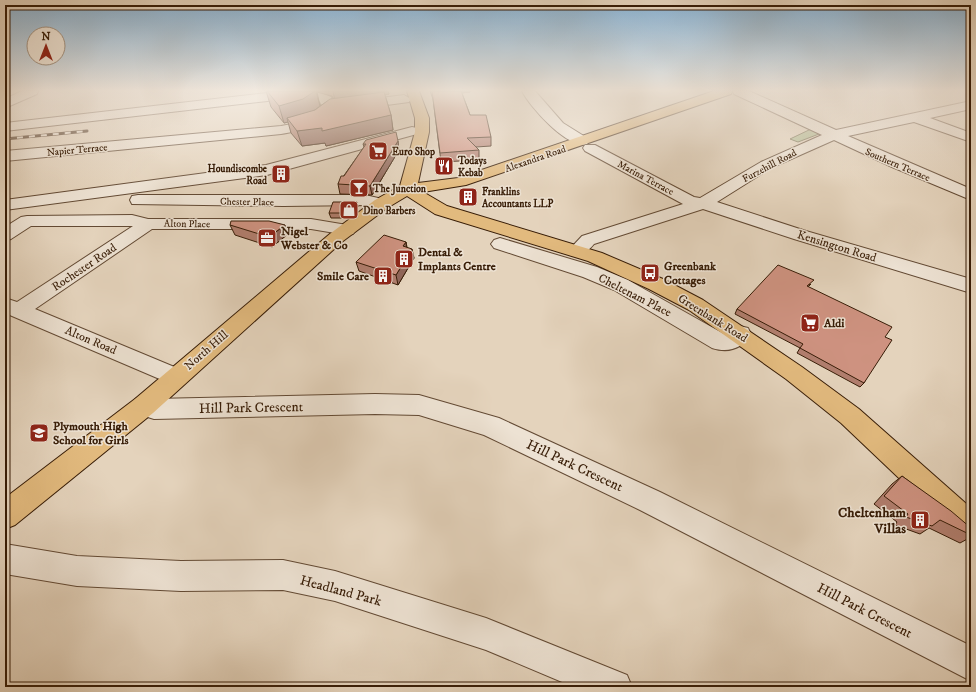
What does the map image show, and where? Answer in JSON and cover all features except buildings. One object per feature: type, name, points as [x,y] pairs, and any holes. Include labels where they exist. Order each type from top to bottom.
[{"type":"main road","points":[[408,189],[415,137],[422,132],[422,123]]},
{"type":"main road","name":"Alexandra Road","points":[[408,189],[460,182],[586,144],[641,123]]},
{"type":"main road","name":"North Hill","points":[[5,515],[144,406],[176,376],[347,230],[376,203],[408,189]]},
{"type":"main road","name":"Greenbank Road","points":[[408,189],[429,204],[441,210],[577,251],[621,268],[696,305],[740,334],[850,416],[971,527]]},
{"type":"street","points":[[5,127],[38,123]]},
{"type":"street","name":"Napier Terrace","points":[[7,156],[290,145],[301,126],[306,123]]},
{"type":"street","name":"Marina Terrace","points":[[556,123],[586,144],[690,201],[703,203]]},
{"type":"street","name":"Southern Terrace","points":[[807,123],[897,164],[971,195]]},
{"type":"street","name":"Furzehill Road","points":[[577,251],[588,240],[703,203],[766,165],[834,136],[888,123]]},
{"type":"street","points":[[932,123],[971,138]]},
{"type":"street","points":[[5,205],[267,170],[290,145],[415,137]]},
{"type":"street","name":"Chester Place","points":[[123,200],[376,203]]},
{"type":"street","name":"Kensington Road","points":[[703,203],[800,235],[971,286]]},
{"type":"street","name":"Alton Place","points":[[5,234],[28,221],[132,220],[148,224],[311,224],[347,230]]},
{"type":"street","name":"Rochester Road","points":[[12,308],[148,224]]},
{"type":"street","name":"Cheltenam Place","points":[[500,244],[590,272],[621,285],[720,342],[730,342],[740,334]]},
{"type":"street","name":"Alton Road","points":[[12,308],[176,376]]},
{"type":"street","name":"Hill Park Crescent","points":[[144,406],[154,409],[375,404],[419,405],[490,426],[650,501],[971,664]]},
{"type":"street","name":"Headland Park","points":[[5,559],[77,571],[181,576],[283,576],[335,586],[486,634],[615,687]]},
{"type":"green space","points":[[811,129],[819,134],[798,142],[790,139]]},
{"type":"railway","points":[[5,139],[87,131]]},
{"type":"place","name":"Euro Shop","points":[[378,151]]},
{"type":"place","name":"Todays Kebab","points":[[444,166]]},
{"type":"place","name":"Houndiscombe Road","points":[[281,174]]},
{"type":"place","name":"The Junction","points":[[359,188]]},
{"type":"place","name":"Franklins Accountants LLP","points":[[468,197]]},
{"type":"place","name":"Dino Barbers","points":[[349,210]]},
{"type":"place","name":"Nigel Webster & Co","points":[[267,238]]},
{"type":"place","name":"Dental & Implants Centre","points":[[404,259]]},
{"type":"place","name":"Greenbank Cottages","points":[[650,273]]},
{"type":"place","name":"Smile Care","points":[[383,276]]},
{"type":"place","name":"Aldi","points":[[810,323]]},
{"type":"place","name":"Plymouth High School for Girls","points":[[39,433]]},
{"type":"place","name":"Cheltenham Villas","points":[[920,520]]}]
